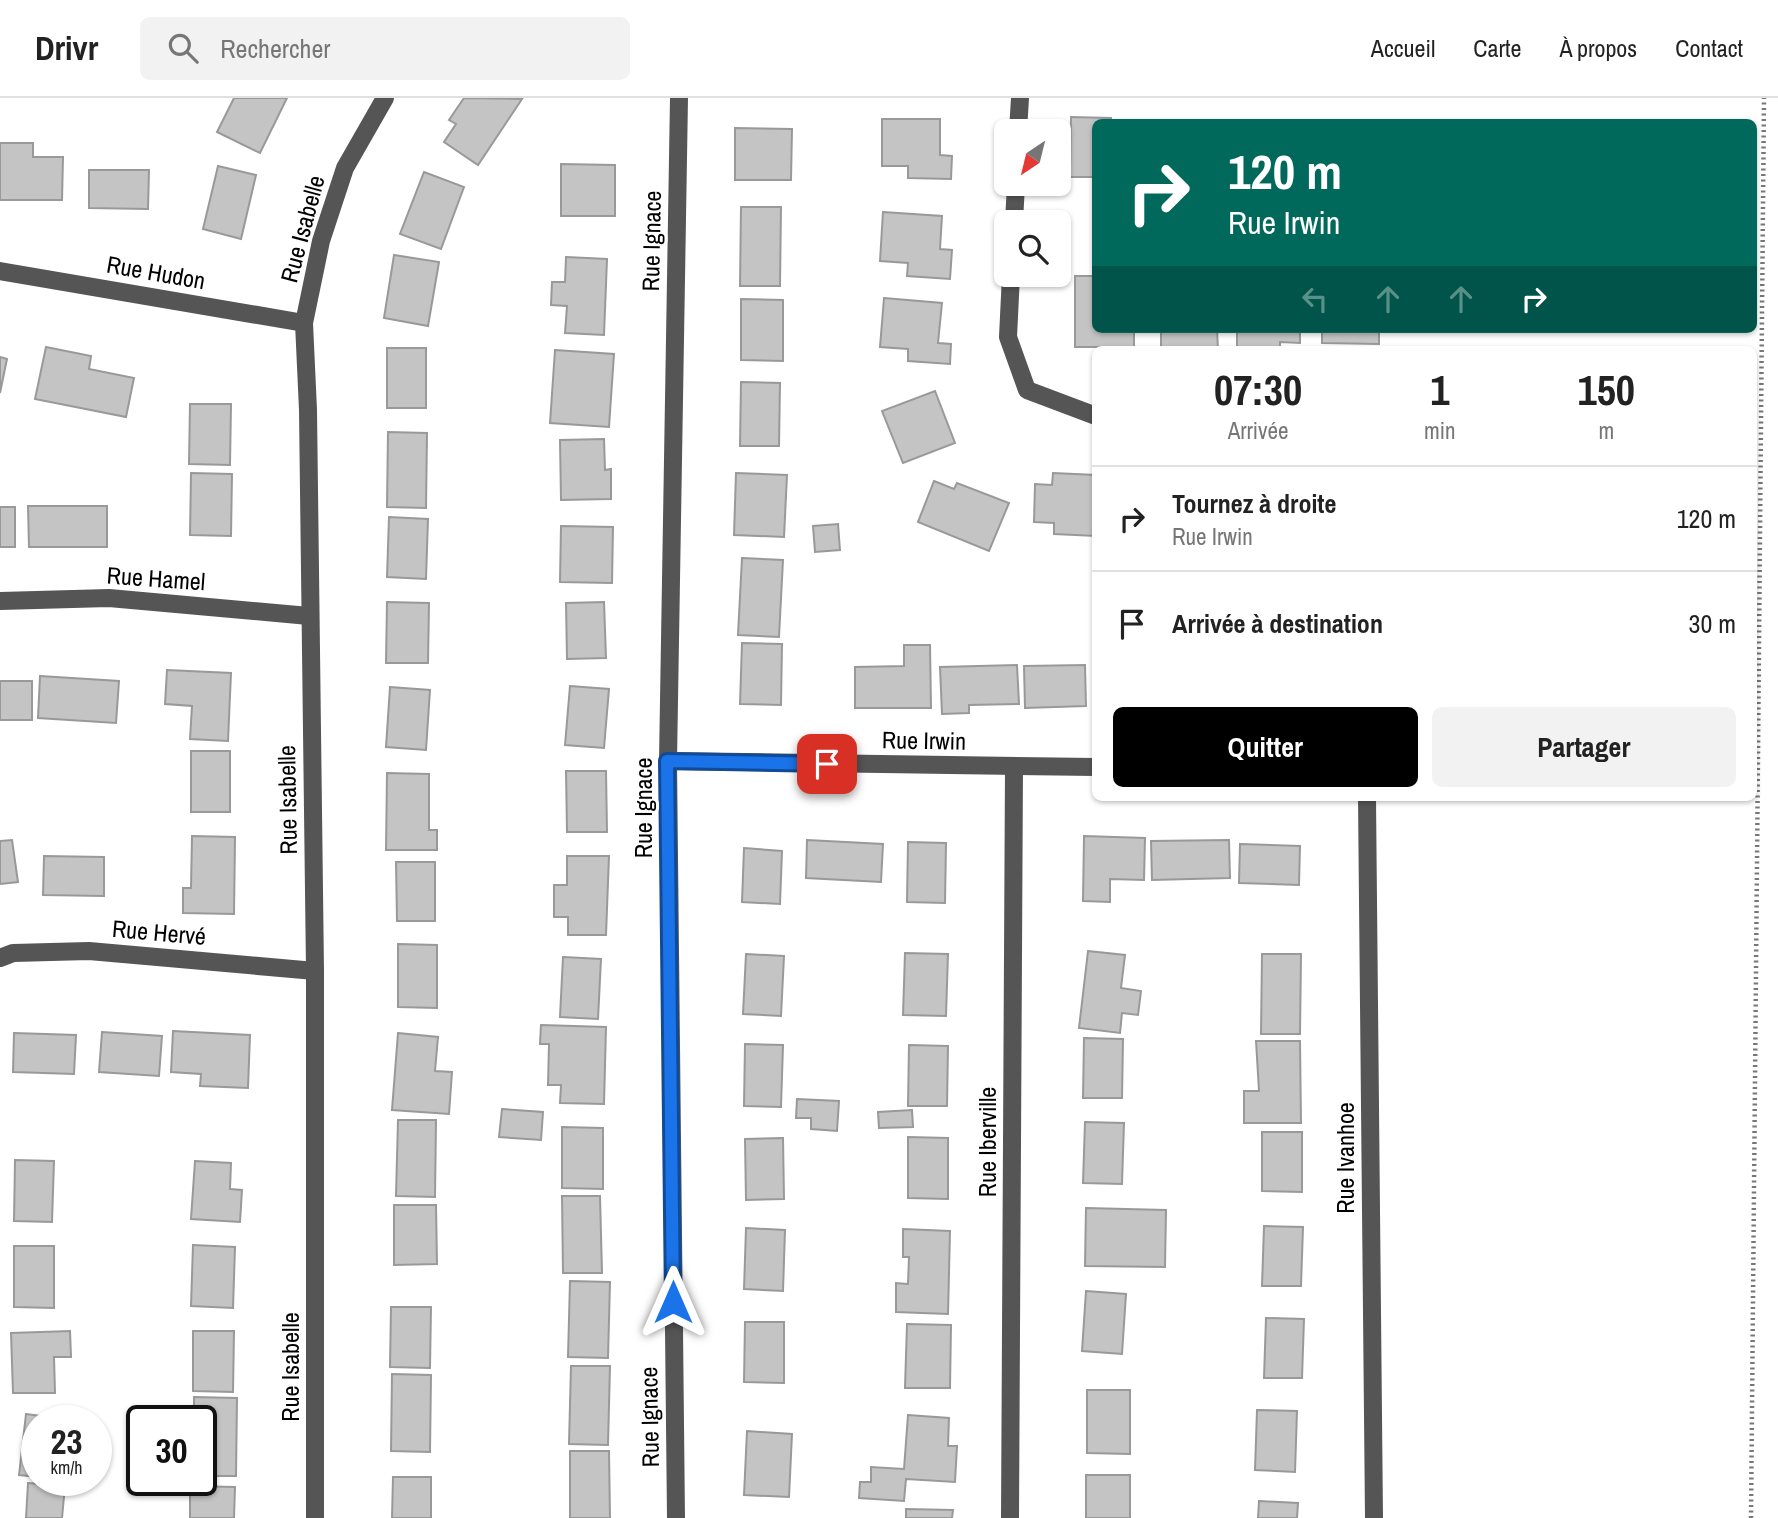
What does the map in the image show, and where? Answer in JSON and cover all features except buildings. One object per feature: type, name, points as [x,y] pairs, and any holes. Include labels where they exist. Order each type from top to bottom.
[{"type":"street","name":"Rue Isabelle","points":[[315,1518],[315,971],[308,410],[304,323],[321,241],[345,168],[385,98]]},
{"type":"street","name":"Rue Ignace","points":[[676,1518],[667,761],[679,98]]},
{"type":"street","points":[[1019,119],[1020,98]]},
{"type":"street","name":"Rue Hudon","points":[[0,271],[304,323]]},
{"type":"street","points":[[1010,287],[1008,337],[1027,390],[1092,414]]},
{"type":"street","name":"Rue Hamel","points":[[0,601],[109,598],[309,616]]},
{"type":"street","name":"Rue Irwin","points":[[667,761],[1092,767]]},
{"type":"street","name":"Rue Iberville","points":[[1010,1518],[1014,767]]},
{"type":"street","name":"Rue Ivanhoe","points":[[1367,801],[1374,1518]]},
{"type":"street","name":"Rue Hervé","points":[[0,958],[13,953],[89,951],[315,971]]},
{"type":"path","points":[[1751,1518],[1764,98]]},
{"type":"route","points":[[673,1302],[667,761],[827,764]]}]
